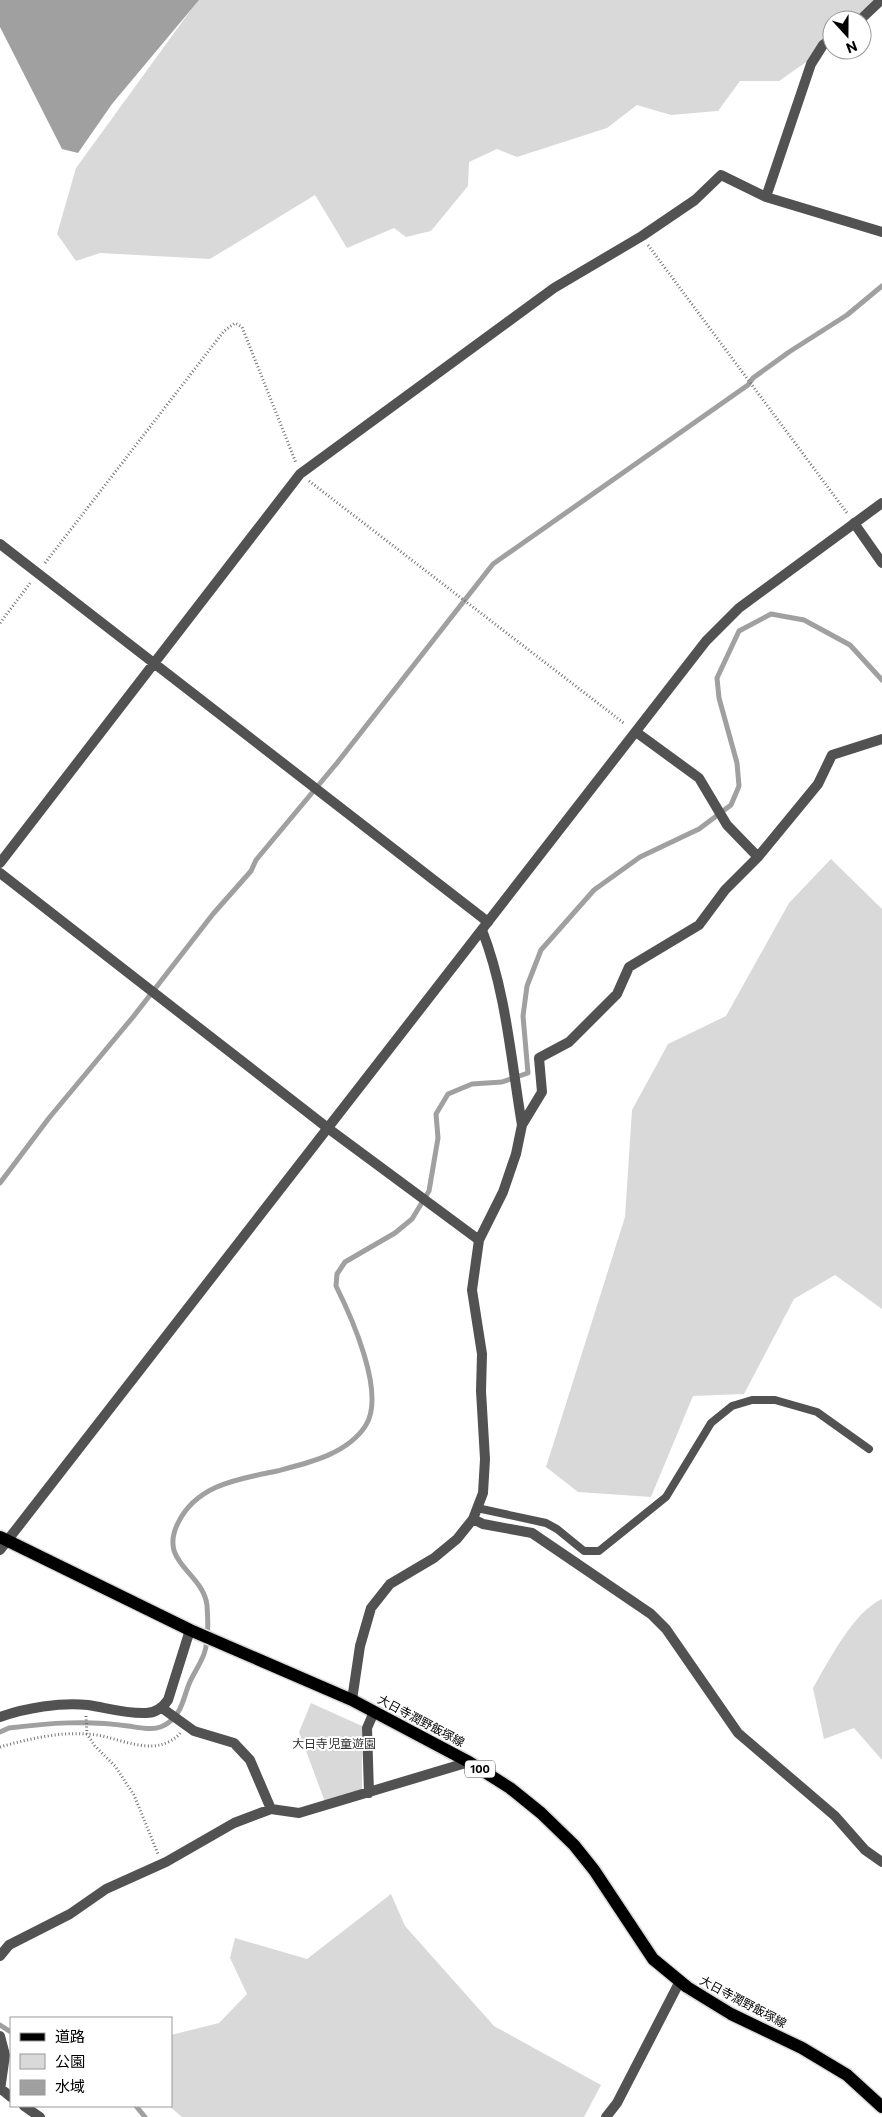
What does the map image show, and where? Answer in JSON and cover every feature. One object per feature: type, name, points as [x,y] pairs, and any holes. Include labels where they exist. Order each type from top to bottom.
[{"type":"main road","name":"大日寺潤野飯塚線","points":[[2,1542],[190,1630],[352,1700],[469,1762],[510,1788],[541,1813],[574,1845],[594,1870],[653,1959],[680,1981],[731,2014],[802,2048],[847,2075],[882,2107]]},
{"type":"street","points":[[870,10],[881,0]]},
{"type":"street","points":[[766,197],[811,64],[822,47]]},
{"type":"street","points":[[0,863],[300,474],[554,288],[642,236],[695,200],[721,175],[766,197],[882,232]]},
{"type":"street","points":[[2,1542],[329,1129],[706,641],[739,608],[882,503]]},
{"type":"street","points":[[854,523],[882,562]]},
{"type":"street","points":[[0,544],[155,663],[485,926],[501,998],[522,1125]]},
{"type":"street","points":[[636,732],[699,778],[727,824],[758,856]]},
{"type":"street","points":[[352,1700],[360,1646],[371,1608],[390,1584],[434,1558],[457,1539],[473,1519],[483,1494],[485,1459],[481,1391],[482,1354],[472,1290],[479,1240],[503,1192],[516,1154],[522,1125],[542,1092],[539,1058],[570,1042],[617,994],[629,967],[699,925],[725,890],[758,856],[818,784],[832,754],[882,739]]},
{"type":"street","points":[[0,873],[329,1129],[479,1240]]},
{"type":"street","points":[[473,1519],[483,1524],[532,1533],[651,1614],[666,1630],[738,1733],[835,1816],[865,1850],[882,1862]]},
{"type":"street","points":[[0,1717],[14,1712],[61,1706],[85,1705],[148,1713],[162,1708],[168,1700],[190,1630]]},
{"type":"street","points":[[162,1708],[194,1730],[234,1743],[250,1760],[271,1809]]},
{"type":"street","points":[[369,1793],[367,1728],[374,1712]]},
{"type":"street","points":[[0,1956],[10,1945],[70,1914],[106,1890],[162,1864],[234,1823],[271,1809],[299,1813],[469,1762]]},
{"type":"street","points":[[606,2117],[617,2103],[680,1981]]},
{"type":"street","points":[[0,2036],[5,2055],[0,2090]]},
{"type":"street","points":[[25,2107],[40,2117]]},
{"type":"lane","points":[[477,1508],[546,1523],[557,1528],[584,1551],[599,1551],[666,1497],[711,1423],[732,1406],[752,1400],[775,1400],[817,1412],[869,1449]]},
{"type":"path","points":[[642,236],[854,523]]},
{"type":"path","points":[[0,623],[224,331],[235,323],[242,327],[300,474],[636,732]]},
{"type":"path","points":[[0,1747],[33,1738],[87,1734],[144,1745],[160,1745],[176,1738],[186,1725]]},
{"type":"path","points":[[87,1734],[94,1746],[115,1766],[134,1795],[150,1829],[162,1864]]},
{"type":"green space","points":[[198,0],[882,0],[872,10],[822,10],[822,51],[779,81],[740,81],[718,111],[671,115],[637,105],[607,128],[517,157],[497,149],[469,162],[468,186],[431,231],[406,237],[394,228],[347,248],[315,195],[210,259],[100,253],[76,261],[57,234],[76,168]]},
{"type":"green space","points":[[831,859],[882,909],[882,1309],[835,1275],[794,1299],[744,1394],[693,1396],[651,1497],[578,1492],[546,1467],[625,1217],[632,1110],[668,1044],[726,1016],[789,903]]},
{"type":"green space","points":[[882,1599],[882,1760],[854,1728],[824,1739],[813,1688],[834,1651],[852,1626],[871,1605]]},
{"type":"green space","name":"大日寺児童遊園","points":[[311,1703],[362,1726],[362,1790],[325,1802],[299,1732]]},
{"type":"green space","points":[[391,1894],[405,1926],[494,2026],[601,2085],[584,2117],[182,2117],[170,2107],[172,2107],[172,2035],[219,2023],[247,1994],[230,1958],[235,1938],[307,1959]]},
{"type":"water","points":[[0,0],[199,0],[112,104],[78,153],[62,149],[0,27]]},
{"type":"waterway","points":[[0,1183],[49,1118],[133,1017],[213,914],[251,871],[256,860],[337,763],[493,564],[748,385],[753,378],[789,352],[847,315],[882,286]]},
{"type":"waterway","points":[[0,1732],[9,1728],[68,1723],[98,1723],[159,1728],[176,1715],[204,1654],[207,1643],[208,1623],[207,1605],[203,1593],[198,1583],[177,1558],[173,1548],[173,1537],[178,1523],[186,1510],[196,1500],[221,1485],[314,1461],[349,1443],[366,1425],[371,1411],[372,1394],[369,1375],[350,1316],[336,1286],[337,1274],[345,1262],[395,1233],[412,1219],[429,1191],[438,1138],[436,1114],[448,1094],[472,1084],[502,1082],[528,1073],[523,1016],[527,986],[541,950],[594,890],[640,857],[699,829],[731,805],[739,786],[737,763],[719,698],[717,678],[739,631],[771,614],[804,620],[850,645],[882,680]]},
{"type":"waterway","points":[[0,2025],[10,2031]]},
{"type":"waterway","points":[[137,2107],[145,2117]]}]
